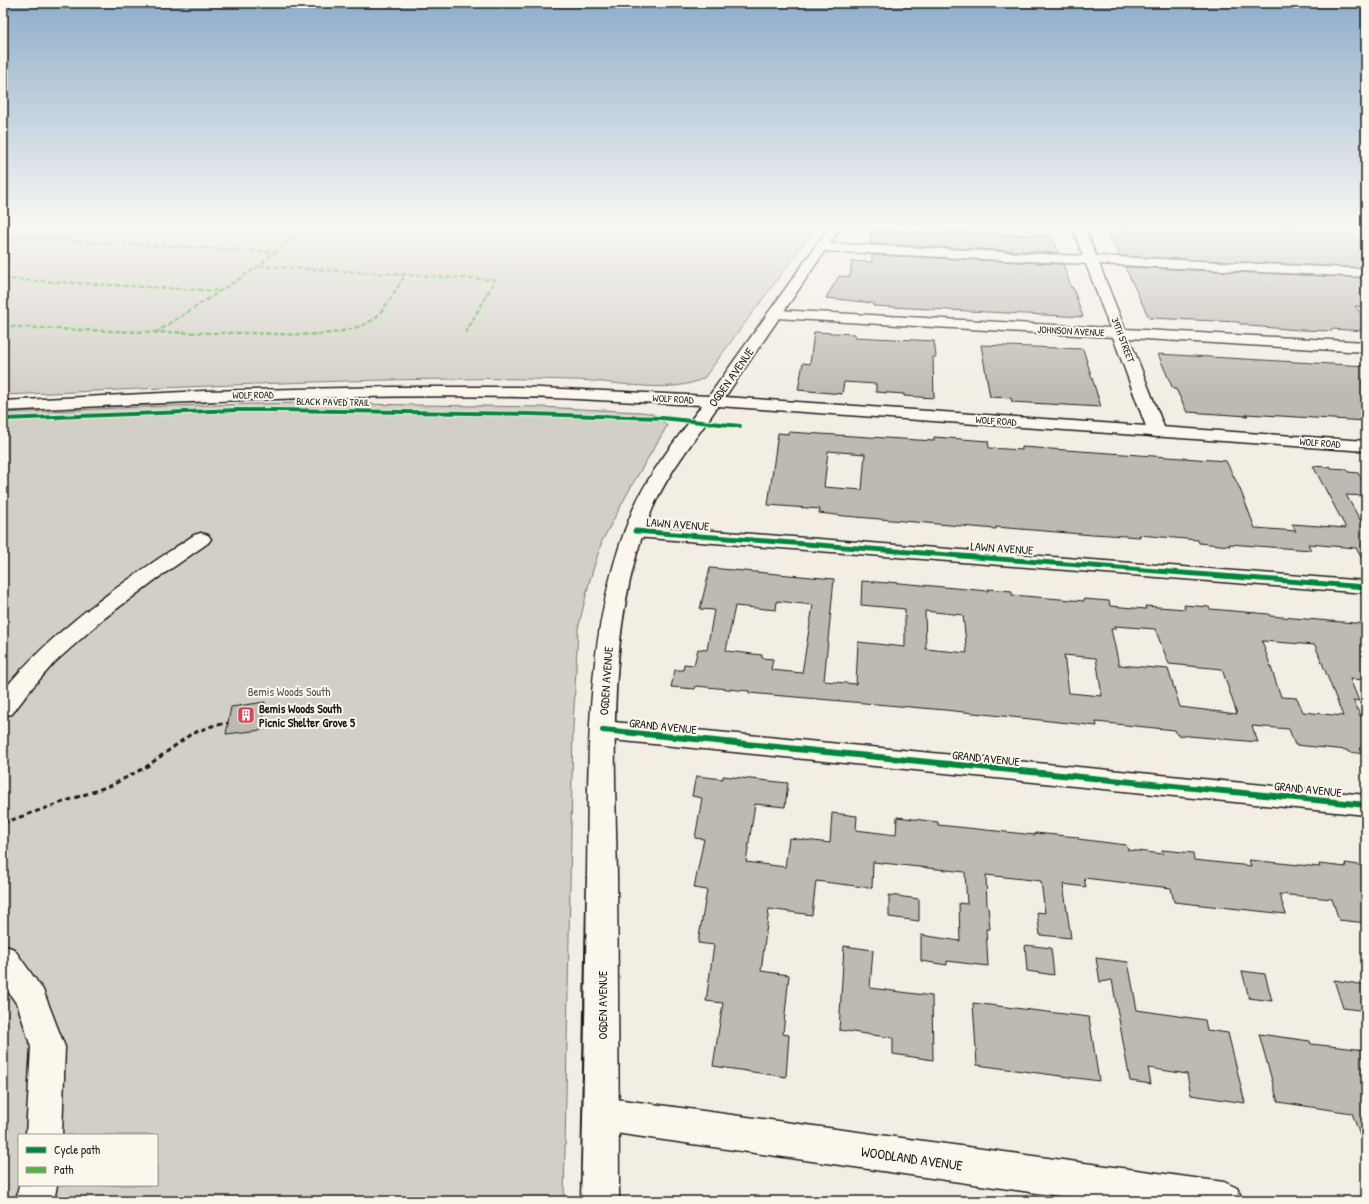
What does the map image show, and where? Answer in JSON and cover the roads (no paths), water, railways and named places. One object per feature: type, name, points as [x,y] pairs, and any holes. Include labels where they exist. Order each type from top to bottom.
[{"type":"street","name":"OGDEN AVENUE","points":[[600,1201],[603,730],[609,630],[616,595],[624,562],[635,530],[659,480],[798,282]]},
{"type":"street","name":"39TH STREET","points":[[1100,282],[1157,432]]},
{"type":"street","name":"JOHNSON AVENUE","points":[[776,314],[1366,348]]},
{"type":"street","name":"WOLF ROAD","points":[[3,406],[204,396],[392,392],[520,392],[714,401],[1366,446]]},
{"type":"street","name":"LAWN AVENUE","points":[[635,530],[1366,587]]},
{"type":"street","points":[[3,708],[31,673],[66,639],[102,608],[201,539]]},
{"type":"street","name":"GRAND AVENUE","points":[[603,730],[1366,805]]},
{"type":"street","points":[[3,958],[32,1000],[48,1047],[44,1134]]},
{"type":"street","name":"WOODLAND AVENUE","points":[[601,1114],[1224,1201]]},
{"type":"street","points":[[35,1201],[38,1186]]},
{"type":"place","name":"Bemis Woods South Picnic Shelter Grove 5","points":[[246,715]]},
{"type":"park label","name":"Bemis Woods South","points":[[289,691]]}]
